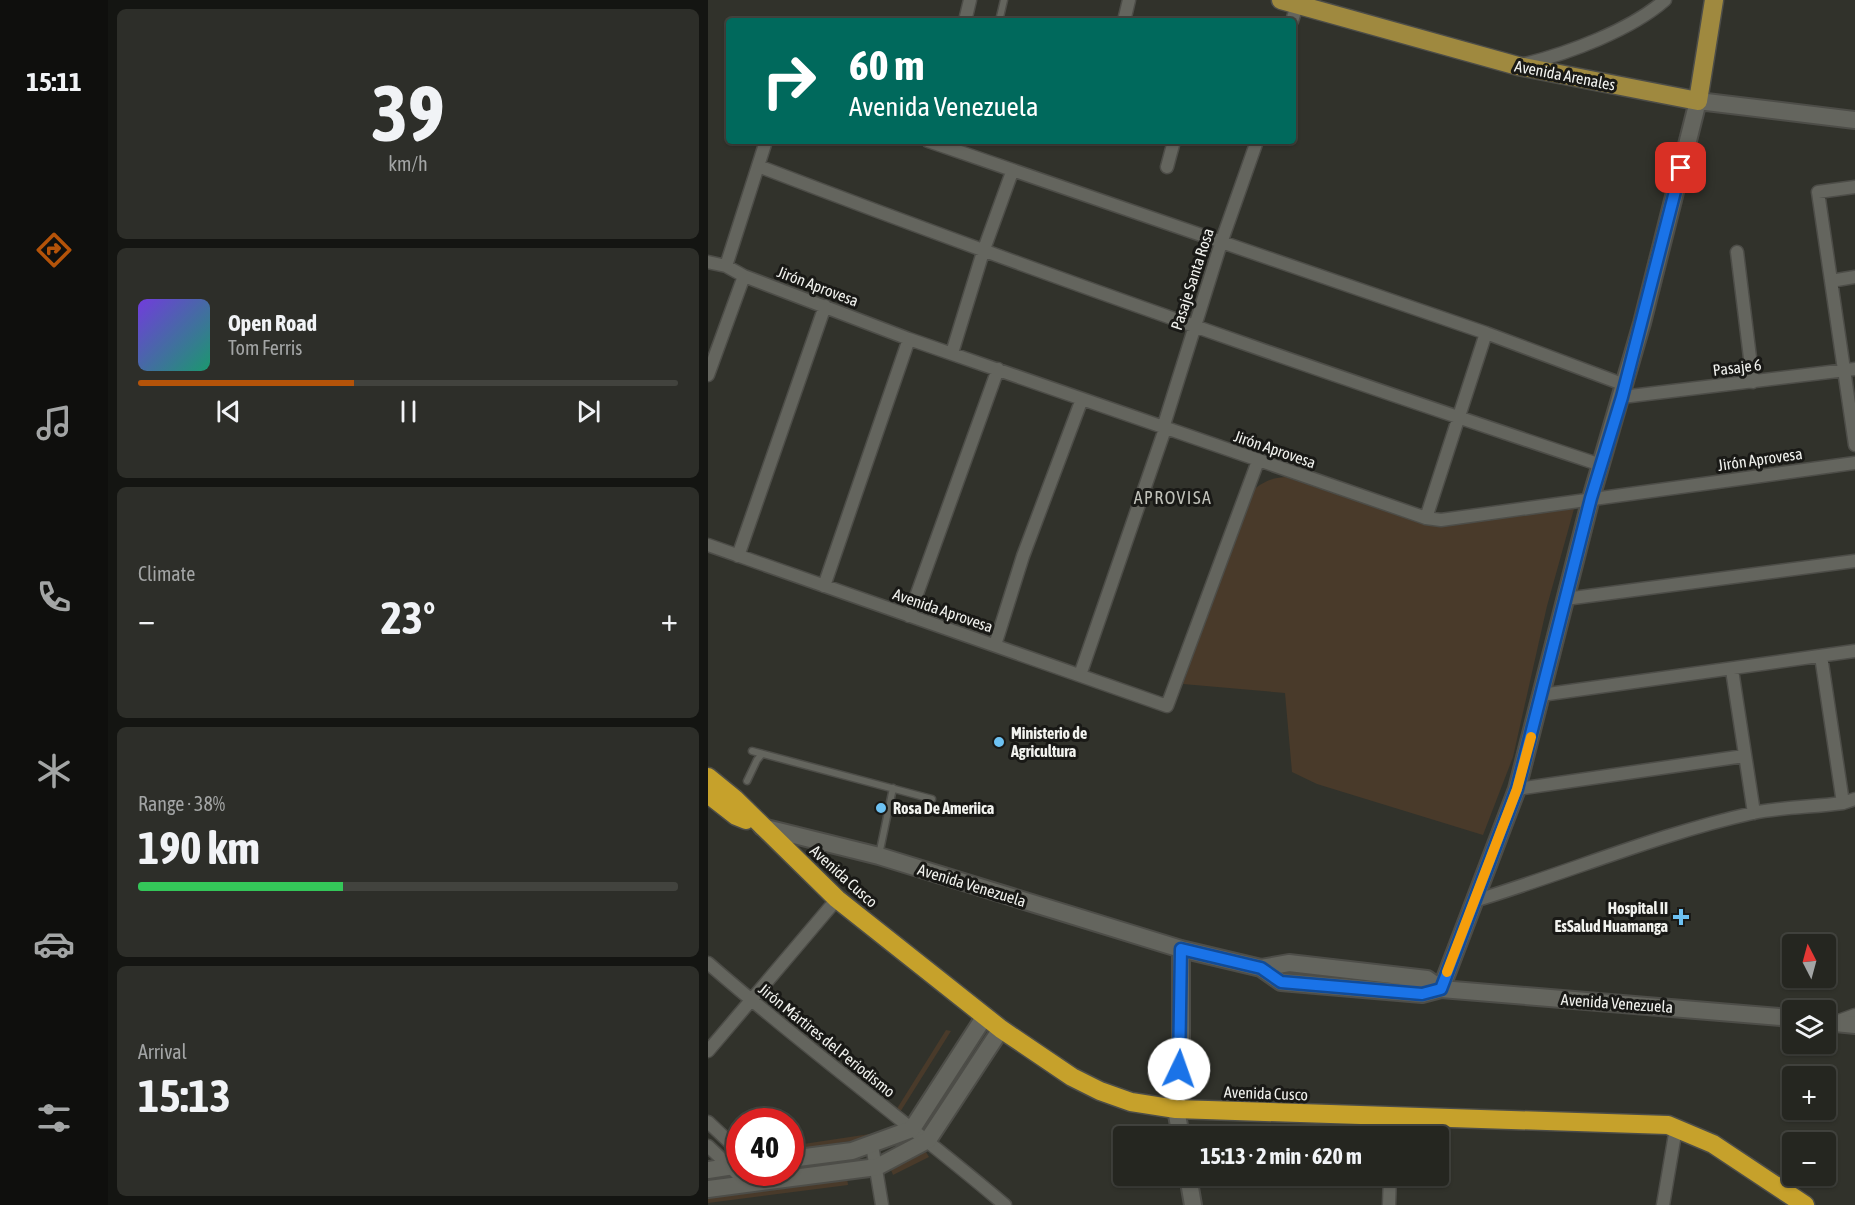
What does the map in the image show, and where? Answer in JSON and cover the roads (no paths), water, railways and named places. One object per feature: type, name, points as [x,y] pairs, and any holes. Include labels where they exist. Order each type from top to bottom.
[{"type":"highway","name":"Avenida Cusco","points":[[708,777],[837,899],[1001,1029],[1072,1077],[1100,1091],[1131,1102],[1176,1109],[1668,1125],[1713,1144],[1795,1202]]},
{"type":"highway","name":"Avenida Cusco","points":[[708,794],[736,816],[761,826]]},
{"type":"main road","points":[[1698,101],[1714,0]]},
{"type":"main road","name":"Avenida Arenales","points":[[1290,9],[1518,66],[1698,101]]},
{"type":"street","points":[[966,18],[970,0]]},
{"type":"street","points":[[1125,18],[1129,0]]},
{"type":"street","points":[[1518,66],[1546,59],[1628,24],[1649,14],[1665,0]]},
{"type":"street","points":[[1441,989],[1517,789],[1591,498],[1624,391],[1698,101]]},
{"type":"street","name":"Avenida Arenales","points":[[1698,101],[1855,120]]},
{"type":"street","points":[[726,266],[765,144]]},
{"type":"street","points":[[938,144],[1012,172],[1486,333],[1624,391]]},
{"type":"street","points":[[1167,167],[1173,144]]},
{"type":"street","name":"Pasaje Santa Rosa","points":[[1080,675],[1164,429],[1221,243],[1256,144]]},
{"type":"street","points":[[758,166],[983,252],[1194,327],[1601,465]]},
{"type":"street","points":[[952,353],[983,252],[1012,172]]},
{"type":"street","points":[[1855,187],[1818,192],[1831,281],[1849,370],[1855,445]]},
{"type":"street","points":[[1737,252],[1753,381]]},
{"type":"street","name":"Jirón Aprovesa","points":[[708,262],[726,266],[744,276],[909,339],[1426,518],[1441,519],[1855,463]]},
{"type":"street","points":[[708,375],[744,276]]},
{"type":"street","points":[[1831,281],[1855,277]]},
{"type":"street","points":[[738,556],[825,306]]},
{"type":"street","points":[[1426,518],[1486,333]]},
{"type":"street","points":[[824,586],[909,339]]},
{"type":"street","points":[[909,616],[998,369]]},
{"type":"street","name":"Pasaje 6","points":[[1624,391],[1753,381],[1849,370]]},
{"type":"street","points":[[995,645],[1023,556],[1082,399]]},
{"type":"street","name":"Avenida Aprovesa","points":[[708,545],[1167,706],[1258,461]]},
{"type":"street","points":[[1565,599],[1855,561]]},
{"type":"street","points":[[1541,695],[1855,651]]},
{"type":"street","points":[[1474,901],[1550,878],[1626,849],[1754,813],[1849,801],[1821,656]]},
{"type":"street","points":[[1732,669],[1754,813]]},
{"type":"street","points":[[1517,789],[1744,756]]},
{"type":"street","name":"Avenida Venezuela","points":[[761,826],[879,856],[1181,949],[1261,968],[1281,982],[1422,994],[1441,989],[1782,1017]]},
{"type":"street","points":[[708,1051],[837,899]]},
{"type":"street","points":[[1179,1126],[1176,1109],[1181,1049],[1181,949]]},
{"type":"street","name":"Jirón Mártires del Periodismo","points":[[708,963],[750,1000],[928,1140],[1005,1205]]},
{"type":"street","points":[[1836,1020],[1855,1015]]},
{"type":"street","points":[[804,1157],[872,1146],[912,1129],[985,1016]]},
{"type":"street","points":[[1836,1023],[1855,1025]]},
{"type":"street","points":[[804,1174],[878,1167],[928,1140],[1001,1029]]},
{"type":"street","points":[[1394,1126],[1395,1116]]},
{"type":"street","points":[[708,1122],[726,1139]]},
{"type":"street","points":[[1663,1205],[1676,1128]]},
{"type":"street","points":[[708,1146],[726,1159]]},
{"type":"street","points":[[872,1146],[878,1167],[882,1205]]},
{"type":"street","points":[[708,1170],[726,1167]]},
{"type":"street","points":[[708,1190],[735,1186]]},
{"type":"street","points":[[1190,1186],[1193,1205]]},
{"type":"street","points":[[1389,1186],[1389,1205]]},
{"type":"lane","points":[[1000,18],[1004,0]]},
{"type":"lane","points":[[752,751],[932,800]]},
{"type":"lane","points":[[747,781],[762,754]]},
{"type":"lane","points":[[879,856],[892,788]]},
{"type":"place","name":"Ministerio de Agricultura","points":[[999,742]]},
{"type":"place","name":"Rosa De Ameriica","points":[[881,808]]},
{"type":"place","name":"Hospital II EsSalud Huamanga","points":[[1681,917]]},
{"type":"district","name":"APROVISA","points":[[1173,497]]}]
